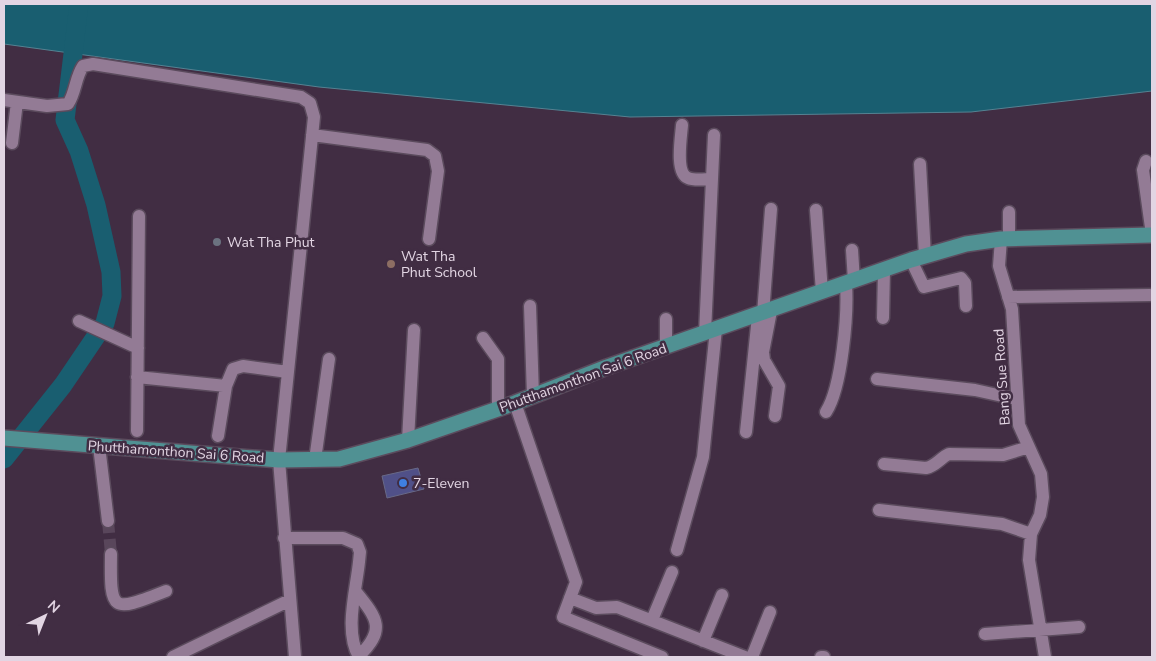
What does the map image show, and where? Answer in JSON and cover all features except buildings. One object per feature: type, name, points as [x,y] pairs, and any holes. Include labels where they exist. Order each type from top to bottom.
[{"type":"main road","name":"Phutthamonthon Sai 6 Road","points":[[8,438],[99,446],[136,438],[216,444],[279,460],[339,459],[408,440],[515,403],[710,331],[918,258],[966,244],[1005,238],[1152,235]]},
{"type":"street","points":[[12,143],[10,101],[47,106],[68,104],[76,90],[78,74],[83,66],[93,64],[301,97],[310,103],[314,117],[279,460],[295,657]]},
{"type":"street","points":[[682,126],[680,164],[683,174],[690,179],[712,179]]},
{"type":"street","points":[[677,550],[703,457],[710,331],[714,135]]},
{"type":"street","points":[[312,136],[427,150],[435,156],[438,171],[429,239]]},
{"type":"street","points":[[1146,161],[1143,170],[1152,235]]},
{"type":"street","points":[[920,164],[918,258],[924,287],[961,278],[965,283],[966,306]]},
{"type":"street","points":[[771,209],[763,352],[764,360],[779,386],[775,416]]},
{"type":"street","points":[[816,210],[822,292]]},
{"type":"street","name":"Bang Sue Road","points":[[1009,212],[999,266],[1013,320],[1016,399],[1019,425],[1041,474],[1043,497],[1040,515],[1031,534],[1029,560],[1036,630],[1046,657]]},
{"type":"street","points":[[136,438],[140,216]]},
{"type":"street","points":[[826,412],[831,400],[848,317],[852,250]]},
{"type":"street","points":[[883,318],[884,270]]},
{"type":"street","points":[[1008,297],[1150,295]]},
{"type":"street","points":[[530,306],[533,396]]},
{"type":"street","points":[[746,432],[764,313]]},
{"type":"street","points":[[666,319],[666,347]]},
{"type":"street","points":[[79,321],[138,348]]},
{"type":"street","points":[[408,440],[414,330]]},
{"type":"street","points":[[483,338],[498,359],[498,409]]},
{"type":"street","points":[[315,460],[329,359]]},
{"type":"street","points":[[216,444],[226,386],[233,370],[243,366],[288,372]]},
{"type":"street","points":[[137,377],[226,386]]},
{"type":"street","points":[[877,379],[975,390],[1016,399]]},
{"type":"street","points":[[515,403],[576,582],[563,617],[662,657]]},
{"type":"street","points":[[99,446],[108,521]]},
{"type":"street","points":[[884,464],[926,468],[932,467],[949,454],[1003,455],[1029,447]]},
{"type":"street","points":[[879,510],[1002,524],[1031,534]]},
{"type":"street","points":[[284,538],[343,538],[352,540],[360,552],[352,627],[354,649],[358,657],[372,644],[377,634],[376,622],[372,612],[356,592]]},
{"type":"street","points":[[111,554],[111,591],[115,601],[123,606],[130,605],[166,591]]},
{"type":"street","points":[[652,620],[672,572]]},
{"type":"street","points":[[703,641],[722,595]]},
{"type":"street","points":[[570,598],[596,608],[617,607],[745,657]]},
{"type":"street","points":[[173,657],[290,600]]},
{"type":"street","points":[[752,657],[770,612]]},
{"type":"street","points":[[985,634],[1016,630],[1079,627]]},
{"type":"water","points":[[4,4],[1152,4],[1152,91],[971,112],[630,117],[319,87],[4,44]]},
{"type":"waterway","points":[[4,459],[63,385],[105,323],[112,296],[111,272],[96,205],[79,151],[65,120],[79,4]]},
{"type":"tunnel","points":[[108,521],[111,554]]},
{"type":"place","name":"Wat Tha Phut","points":[[217,242]]},
{"type":"place","name":"Wat Tha Phut School","points":[[391,264]]},
{"type":"place","name":"7-Eleven","points":[[403,483]]}]
